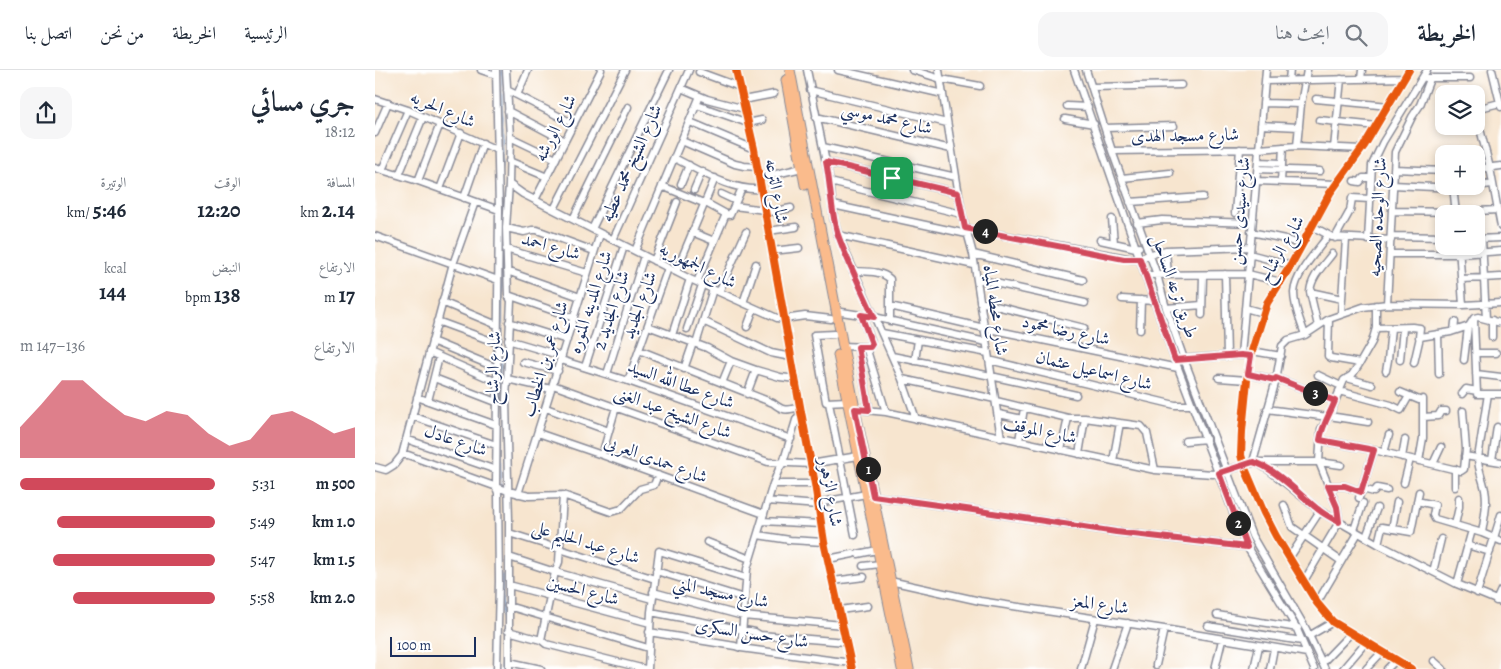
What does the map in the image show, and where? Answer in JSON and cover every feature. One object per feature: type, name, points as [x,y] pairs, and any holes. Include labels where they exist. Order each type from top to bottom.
[{"type":"main road","points":[[784,70],[802,168],[833,315],[843,346],[877,550],[902,669]]},
{"type":"main road","points":[[790,70],[847,401],[858,456],[891,580],[909,669]]},
{"type":"street","points":[[481,70],[496,72]]},
{"type":"street","name":"شارع الرشاح","points":[[506,70],[509,137],[506,249],[507,295],[511,301],[506,400],[509,666]]},
{"type":"street","points":[[517,95],[528,70]]},
{"type":"street","name":"شارع الورشه","points":[[535,200],[601,70]]},
{"type":"street","points":[[554,209],[625,70]]},
{"type":"street","points":[[592,229],[669,70]]},
{"type":"street","name":"شارع الشيخ محمد عطيه","points":[[613,240],[689,70]]},
{"type":"street","name":"شارع الترعه","points":[[736,70],[754,149],[785,319]]},
{"type":"street","points":[[807,70],[830,182],[834,220],[838,235],[902,379],[916,419]]},
{"type":"street","points":[[839,70],[860,73],[943,94]]},
{"type":"street","points":[[912,70],[941,79],[980,86]]},
{"type":"street","name":"شارع محطه المياه","points":[[939,70],[958,193],[973,254],[991,376],[999,414],[1001,438]]},
{"type":"street","name":"طريق ترعه الساحل","points":[[1074,70],[1175,360],[1247,547],[1296,627],[1312,666]]},
{"type":"street","name":"طريق ترعه الساحل","points":[[1086,70],[1148,255],[1157,275],[1183,359],[1252,536],[1308,632],[1323,666]]},
{"type":"street","name":"شارع سيدى حسن","points":[[1241,355],[1266,70]]},
{"type":"street","points":[[1289,70],[1289,80]]},
{"type":"street","points":[[1297,146],[1301,104],[1307,70]]},
{"type":"street","points":[[1361,79],[1362,70]]},
{"type":"street","name":"شارع الرشاح","points":[[1409,70],[1363,148],[1336,184],[1291,265],[1267,303],[1252,354],[1248,377],[1241,455],[1264,513],[1317,603],[1333,622],[1411,669]]},
{"type":"street","points":[[1368,240],[1372,165],[1377,153],[1427,78],[1427,70]]},
{"type":"street","points":[[1485,109],[1501,105],[1492,70]]},
{"type":"street","name":"شارع الرشاح","points":[[496,72],[499,210],[496,402],[499,581],[497,669]]},
{"type":"street","points":[[699,72],[740,88]]},
{"type":"street","points":[[1265,81],[1404,78]]},
{"type":"street","points":[[1427,78],[1470,78]]},
{"type":"street","name":"شارع الوحده الصحيه","points":[[1387,304],[1393,169],[1397,146],[1420,105],[1427,78]]},
{"type":"street","points":[[1335,148],[1341,79]]},
{"type":"street","points":[[1091,87],[1181,85]]},
{"type":"street","points":[[681,88],[700,96],[745,109]]},
{"type":"street","points":[[507,90],[574,124]]},
{"type":"street","points":[[810,90],[947,123]]},
{"type":"street","points":[[743,100],[774,94]]},
{"type":"street","points":[[635,251],[700,96]]},
{"type":"street","name":"شارع الحريه","points":[[375,99],[408,110],[497,150]]},
{"type":"street","points":[[1316,99],[1389,106]]},
{"type":"street","points":[[375,133],[388,103]]},
{"type":"street","points":[[1263,103],[1301,104]]},
{"type":"street","points":[[697,105],[748,123],[762,120]]},
{"type":"street","points":[[1067,106],[1088,108]]},
{"type":"street","points":[[573,219],[628,107]]},
{"type":"street","points":[[408,110],[378,169],[499,210]]},
{"type":"street","points":[[508,111],[565,142]]},
{"type":"street","points":[[399,175],[423,117]]},
{"type":"street","name":"شارع محمد موسي","points":[[816,117],[951,149]]},
{"type":"street","points":[[1065,119],[1094,124]]},
{"type":"street","points":[[1319,120],[1377,126]]},
{"type":"street","points":[[690,122],[754,149]]},
{"type":"street","points":[[418,181],[440,124]]},
{"type":"street","points":[[1261,125],[1299,127]]},
{"type":"street","points":[[1105,128],[1174,126]]},
{"type":"street","points":[[440,189],[461,133]]},
{"type":"street","points":[[1482,135],[1501,226]]},
{"type":"street","points":[[509,137],[556,159]]},
{"type":"street","points":[[682,141],[735,164],[757,168]]},
{"type":"street","points":[[464,198],[483,143]]},
{"type":"street","name":"شارع مسجد الهدى","points":[[1112,151],[1259,149],[1297,146],[1363,148]]},
{"type":"street","points":[[823,147],[956,177]]},
{"type":"street","points":[[1281,182],[1283,147]]},
{"type":"street","points":[[1363,148],[1377,153]]},
{"type":"street","points":[[1235,213],[1239,149]]},
{"type":"street","points":[[674,158],[715,178],[742,188],[749,190],[761,189]]},
{"type":"street","points":[[509,161],[547,177]]},
{"type":"street","points":[[826,162],[958,193]]},
{"type":"street","points":[[681,184],[689,165]]},
{"type":"street","points":[[1258,165],[1320,171]]},
{"type":"street","points":[[1485,169],[1501,166]]},
{"type":"street","points":[[759,178],[802,168]]},
{"type":"street","points":[[1393,169],[1435,171]]},
{"type":"street","points":[[694,190],[702,171]]},
{"type":"street","points":[[1122,178],[1170,173]]},
{"type":"street","points":[[676,272],[715,178]]},
{"type":"street","points":[[1354,181],[1360,182],[1363,178],[1371,178]]},
{"type":"street","points":[[1257,181],[1336,184]]},
{"type":"street","points":[[830,182],[962,214]]},
{"type":"street","name":"شارع الجمهوريه","points":[[509,184],[523,194],[700,284],[777,318],[785,319]]},
{"type":"street","points":[[1485,185],[1492,184]]},
{"type":"street","points":[[1393,185],[1435,186]]},
{"type":"street","points":[[662,186],[704,202],[730,215],[742,188]]},
{"type":"street","points":[[721,194],[735,203],[765,212],[791,208]]},
{"type":"street","points":[[1130,202],[1203,196]]},
{"type":"street","points":[[1305,335],[1297,311],[1294,295],[1295,285],[1302,272],[1332,237],[1350,211],[1352,198],[1370,199]]},
{"type":"street","points":[[375,467],[386,470],[394,465],[402,455],[442,302],[475,202]]},
{"type":"street","points":[[654,261],[677,202]]},
{"type":"street","points":[[833,204],[966,231],[1124,259],[1140,259],[1166,250],[1250,251],[1291,265]]},
{"type":"street","points":[[1485,211],[1498,210]]},
{"type":"street","points":[[1392,211],[1435,212]]},
{"type":"street","points":[[687,328],[714,241],[725,214]]},
{"type":"street","points":[[1112,219],[1115,244]]},
{"type":"street","points":[[1137,223],[1162,220],[1252,223]]},
{"type":"street","points":[[1312,226],[1332,237],[1368,240],[1435,237]]},
{"type":"street","points":[[769,231],[796,227]]},
{"type":"street","points":[[506,228],[524,232],[532,230],[544,232],[594,251]]},
{"type":"street","points":[[692,232],[714,241]]},
{"type":"street","points":[[684,368],[716,291],[746,232]]},
{"type":"street","points":[[1251,232],[1268,234],[1302,245]]},
{"type":"street","name":"شارع عمر بن الخطاب","points":[[518,494],[600,234]]},
{"type":"street","points":[[838,235],[974,265]]},
{"type":"street","points":[[375,236],[453,266]]},
{"type":"street","points":[[1341,314],[1346,238]]},
{"type":"street","points":[[1485,239],[1501,238]]},
{"type":"street","points":[[375,240],[498,280]]},
{"type":"street","points":[[1100,240],[1137,248],[1145,245]]},
{"type":"street","name":"شارع المدينه المنوره","points":[[585,368],[624,246]]},
{"type":"street","points":[[772,251],[799,248]]},
{"type":"street","name":"شارع احمد","points":[[506,249],[587,273]]},
{"type":"street","points":[[1166,250],[1168,275]]},
{"type":"street","points":[[1485,252],[1501,251]]},
{"type":"street","points":[[973,254],[1083,280]]},
{"type":"street","points":[[1318,326],[1310,292],[1314,278],[1331,254]]},
{"type":"street","points":[[1390,254],[1435,254]]},
{"type":"street","points":[[1460,255],[1463,305]]},
{"type":"street","points":[[1483,255],[1486,304],[1492,337]]},
{"type":"street","name":"شارع الجديد 2","points":[[607,374],[645,256]]},
{"type":"street","points":[[743,303],[756,264]]},
{"type":"street","name":"شارع الجديد","points":[[628,381],[668,268]]},
{"type":"street","points":[[507,271],[580,297]]},
{"type":"street","points":[[853,271],[878,273],[888,277],[890,321]]},
{"type":"street","points":[[1225,274],[1227,356]]},
{"type":"street","points":[[1145,275],[1248,274],[1281,282]]},
{"type":"street","points":[[1202,314],[1203,275]]},
{"type":"street","points":[[1462,279],[1501,277]]},
{"type":"street","points":[[672,336],[691,279]]},
{"type":"street","points":[[977,279],[1085,303]]},
{"type":"street","points":[[1310,292],[1342,299]]},
{"type":"street","points":[[507,295],[574,318]]},
{"type":"street","points":[[1122,299],[1154,302]]},
{"type":"street","points":[[1140,330],[1141,300]]},
{"type":"street","points":[[442,302],[497,324]]},
{"type":"street","points":[[980,302],[1084,328]]},
{"type":"street","points":[[1255,462],[1283,346],[1288,340],[1305,335],[1329,319],[1363,307],[1387,304],[1463,305],[1501,303]]},
{"type":"street","points":[[1166,308],[1202,305]]},
{"type":"street","name":"شارع رضا محمود","points":[[890,306],[984,328],[1178,368]]},
{"type":"street","points":[[1303,581],[1339,522],[1337,507],[1319,462],[1321,430],[1329,417],[1346,378],[1352,375],[1372,342],[1376,328],[1376,306]]},
{"type":"street","points":[[747,327],[755,308]]},
{"type":"street","points":[[1245,308],[1263,313]]},
{"type":"street","points":[[843,346],[871,346],[861,315]]},
{"type":"street","points":[[785,319],[805,316],[861,315],[986,342]]},
{"type":"street","points":[[1474,318],[1478,317],[1501,323]]},
{"type":"street","points":[[1464,360],[1468,327],[1474,318]]},
{"type":"street","points":[[1474,318],[1477,392]]},
{"type":"street","name":"شارع الزهور","points":[[785,319],[824,542],[851,666]]},
{"type":"street","points":[[1329,319],[1328,356],[1360,363]]},
{"type":"street","points":[[437,321],[497,343]]},
{"type":"street","points":[[703,321],[771,353],[791,357]]},
{"type":"street","points":[[509,322],[567,340]]},
{"type":"street","points":[[1454,331],[1455,322]]},
{"type":"street","points":[[648,326],[756,370],[780,377],[796,379]]},
{"type":"street","points":[[1419,338],[1468,327]]},
{"type":"street","points":[[1376,328],[1419,328],[1414,363]]},
{"type":"street","points":[[1386,371],[1391,328]]},
{"type":"street","points":[[1400,360],[1403,328]]},
{"type":"street","name":"شارع اسماعيل عثمان","points":[[882,333],[988,357],[1175,405],[1192,405]]},
{"type":"street","points":[[834,334],[814,335],[826,402],[829,403],[855,535]]},
{"type":"street","points":[[1438,334],[1439,374]]},
{"type":"street","name":"شارع عطا الله السيد","points":[[509,340],[791,439]]},
{"type":"street","points":[[915,361],[918,340]]},
{"type":"street","points":[[432,341],[497,368]]},
{"type":"street","points":[[858,347],[869,410]]},
{"type":"street","points":[[866,347],[886,412]]},
{"type":"street","points":[[639,350],[773,403],[785,410],[800,410],[783,463],[773,484],[750,559],[746,578],[741,648]]},
{"type":"street","points":[[429,352],[497,382]]},
{"type":"street","points":[[1475,353],[1496,353]]},
{"type":"street","points":[[1175,360],[1252,354],[1281,356]]},
{"type":"street","points":[[892,356],[1076,395]]},
{"type":"street","points":[[428,401],[439,357]]},
{"type":"street","points":[[722,383],[731,360]]},
{"type":"street","points":[[523,362],[558,372]]},
{"type":"street","points":[[747,394],[756,370]]},
{"type":"street","points":[[1476,374],[1501,377]]},
{"type":"street","points":[[1318,375],[1340,389],[1401,410],[1409,396]]},
{"type":"street","points":[[1219,378],[1248,377],[1276,379],[1335,401]]},
{"type":"street","points":[[434,378],[496,402]]},
{"type":"street","points":[[1346,378],[1372,385]]},
{"type":"street","name":"شارع الشيخ عبد الغنى","points":[[507,379],[552,387],[616,407],[768,462],[811,464],[858,456]]},
{"type":"street","points":[[902,379],[1068,418],[1085,418],[1141,426],[1145,430],[1155,470]]},
{"type":"street","points":[[1463,394],[1465,389],[1488,394],[1501,394]]},
{"type":"street","points":[[1400,392],[1421,399],[1423,438],[1419,461]]},
{"type":"street","points":[[1482,533],[1486,504],[1478,458],[1488,394]]},
{"type":"street","points":[[417,397],[496,425]]},
{"type":"street","points":[[829,403],[847,401]]},
{"type":"street","points":[[602,455],[616,407]]},
{"type":"street","points":[[546,408],[609,431]]},
{"type":"street","points":[[1019,441],[1024,408]]},
{"type":"street","name":"شارع الموقف","points":[[855,409],[886,412],[1155,470],[1208,475],[1255,462]]},
{"type":"street","points":[[1267,409],[1368,422]]},
{"type":"street","points":[[1423,417],[1438,416],[1441,410],[1446,412]]},
{"type":"street","points":[[1320,440],[1384,452],[1461,471],[1466,450],[1463,411]]},
{"type":"street","points":[[999,414],[1022,419]]},
{"type":"street","points":[[413,416],[496,445]]},
{"type":"street","points":[[1061,450],[1068,418]]},
{"type":"street","points":[[1079,454],[1085,418]]},
{"type":"street","points":[[1113,462],[1120,423]]},
{"type":"street","points":[[1492,460],[1497,427]]},
{"type":"street","name":"شارع حمدى العربى","points":[[538,434],[602,455],[764,514]]},
{"type":"street","points":[[1384,452],[1389,435]]},
{"type":"street","name":"شارع عادل","points":[[406,439],[496,470]]},
{"type":"street","points":[[1185,441],[1206,439]]},
{"type":"street","points":[[1402,457],[1405,440]]},
{"type":"street","points":[[1433,464],[1441,447]]},
{"type":"street","points":[[1317,603],[1356,532],[1361,496],[1374,450]]},
{"type":"street","points":[[402,455],[518,494],[529,496],[563,495],[616,512],[640,490],[654,485],[658,475]]},
{"type":"street","points":[[1465,456],[1501,462]]},
{"type":"street","points":[[1404,483],[1410,459]]},
{"type":"street","points":[[1255,462],[1319,462],[1341,465]]},
{"type":"street","points":[[1255,462],[1269,470],[1320,511],[1379,544],[1457,584],[1499,602],[1501,590]]},
{"type":"street","points":[[1455,469],[1455,487]]},
{"type":"street","points":[[773,484],[815,484]]},
{"type":"street","points":[[1328,486],[1345,486],[1361,496],[1374,492],[1377,488],[1387,490]]},
{"type":"street","points":[[1379,544],[1381,528],[1411,532],[1419,492]]},
{"type":"street","points":[[541,640],[555,572],[559,562],[563,495]]},
{"type":"street","points":[[768,501],[818,504],[869,495],[1116,532],[1247,547]]},
{"type":"street","points":[[1455,525],[1458,516],[1459,498]]},
{"type":"street","points":[[1417,501],[1435,505],[1434,518],[1501,541]]},
{"type":"street","points":[[1392,529],[1397,502]]},
{"type":"street","points":[[1284,505],[1291,525],[1341,561]]},
{"type":"street","points":[[1366,537],[1377,508]]},
{"type":"street","points":[[1290,558],[1320,511]]},
{"type":"street","points":[[1477,593],[1501,515]]},
{"type":"street","points":[[762,521],[822,524]]},
{"type":"street","points":[[1457,584],[1471,530]]},
{"type":"street","name":"شارع عبد الحليم على","points":[[509,533],[655,579]]},
{"type":"street","points":[[758,535],[790,540],[824,542]]},
{"type":"street","points":[[1433,572],[1441,539]]},
{"type":"street","points":[[707,542],[750,559]]},
{"type":"street","points":[[1467,545],[1490,552]]},
{"type":"street","points":[[509,632],[541,640],[546,644],[646,669],[659,550],[746,578]]},
{"type":"street","points":[[828,559],[877,550]]},
{"type":"street","name":"شارع مسجد المني","points":[[509,557],[555,572],[743,616],[843,625]]},
{"type":"street","points":[[863,566],[880,564]]},
{"type":"street","points":[[656,571],[744,598]]},
{"type":"street","points":[[833,581],[864,577]]},
{"type":"street","name":"شارع المعز","points":[[891,580],[980,601],[1307,653]]},
{"type":"street","name":"شارع الحسين","points":[[509,585],[650,623]]},
{"type":"street","points":[[508,606],[648,648]]},
{"type":"street","points":[[840,610],[868,606]]},
{"type":"street","points":[[651,612],[755,632],[759,635],[846,642]]},
{"type":"street","points":[[1217,614],[1296,627],[1308,632],[1333,622]]},
{"type":"street","points":[[1081,669],[1095,619]]},
{"type":"street","points":[[1112,669],[1127,623]]},
{"type":"street","points":[[1208,626],[1302,642]]},
{"type":"street","points":[[1156,666],[1163,629]]},
{"type":"street","name":"شارع حسن السكرى","points":[[649,632],[851,666]]},
{"type":"street","points":[[1323,666],[1351,633]]},
{"type":"street","points":[[1215,669],[1222,640]]},
{"type":"street","points":[[1343,669],[1366,642]]},
{"type":"street","points":[[1254,669],[1259,646]]},
{"type":"street","points":[[1270,669],[1274,648]]},
{"type":"street","points":[[1366,669],[1382,652]]},
{"type":"street","points":[[1387,669],[1396,660]]},
{"type":"street","points":[[1434,661],[1443,669]]},
{"type":"street","points":[[509,666],[541,669]]},
{"type":"street","points":[[1305,669],[1312,666]]},
{"type":"waterway","points":[[501,168],[502,70]]},
{"type":"waterway","points":[[501,488],[502,235]]},
{"type":"waterway","points":[[501,669],[502,575]]},
{"type":"cycle path","points":[[736,70],[754,149],[824,542],[852,669]]},
{"type":"cycle path","points":[[1409,70],[1364,146],[1330,193],[1291,265],[1267,303],[1252,351],[1247,380],[1241,455],[1264,513],[1317,603],[1333,622],[1411,669]]},
{"type":"route","points":[[826,162],[892,178],[958,193],[965,228],[1124,259],[1140,259],[1175,360],[1241,355],[1251,356],[1248,374],[1275,380],[1276,378],[1335,401],[1321,430],[1320,440],[1374,450],[1361,492],[1345,486],[1328,486],[1337,507],[1339,522],[1320,511],[1269,470],[1255,462],[1219,473],[1247,547],[1116,532],[873,496],[855,409],[869,410],[858,347],[870,347],[872,344],[861,315],[874,317],[838,235],[834,220],[826,162]]}]
